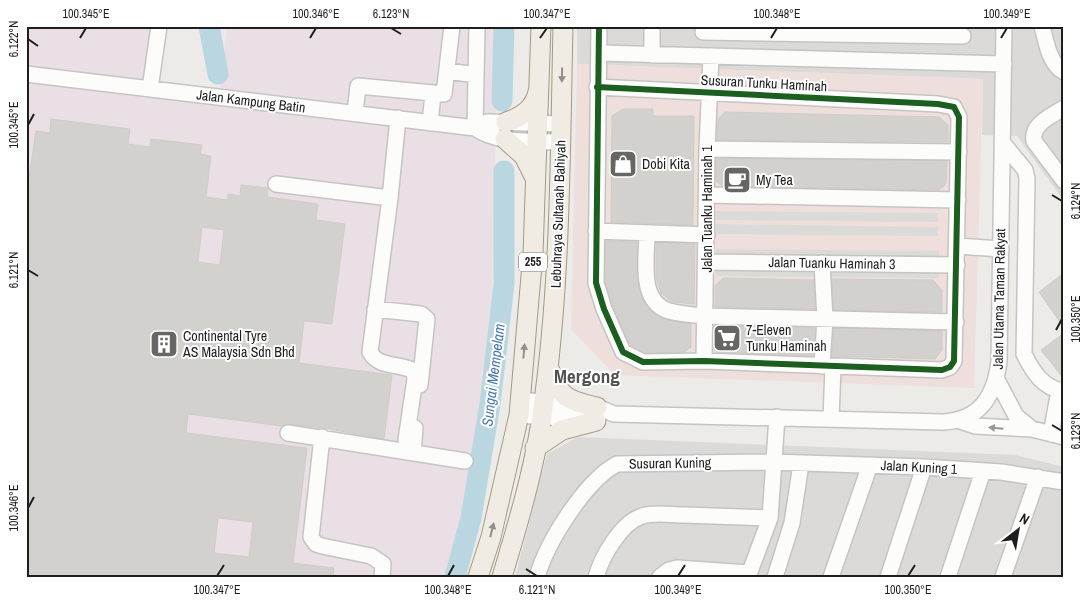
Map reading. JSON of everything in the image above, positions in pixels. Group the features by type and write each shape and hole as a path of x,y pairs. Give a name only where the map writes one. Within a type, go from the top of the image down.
{"main road":[{"name":"Lebuhraya Sultanah Bahiyah","path":"478,577 490,537 519,407 533,253 541,26"},
{"name":"Lebuhraya Sultanah Bahiyah","path":"502,577 535,448 549,368 558,255 563,26"},
{"path":"536,182 524,156 506,131 528,112 535,101 539,88"},
{"path":"549,368 553,381 560,392 571,401 602,414"},
{"path":"535,448 562,430 602,414"}],"street":[{"path":"150,89 158,26"},
{"path":"355,113 358,86 444,94 452,26"},
{"path":"475,128 477,26"},
{"path":"599,26 596,283 599,296 623,352 631,358 642,362 704,361 828,367"},
{"path":"652,26 652,55"},
{"name":"Jalan Utama Taman Rakyat","path":"960,421 980,408 997,380 999,361 1004,26"},
{"path":"1043,27 1049,51 1059,70 1064,72"},
{"path":"703,29 963,31 960,63"},
{"name":"Jalan Tuanku Haminah 1","path":"703,29 709,93 704,361"},
{"path":"599,53 1004,64"},
{"path":"448,71 476,75"},
{"name":"Jalan Kampung Batin","path":"26,74 475,128 487,122 506,131 561,133"},
{"name":"Susuran Tunku Haminah","path":"597,87 938,104 954,107 959,118 954,361 950,367 942,370 828,367"},
{"path":"430,122 433,94"},
{"path":"1064,108 1038,126 1034,130 1033,137 1034,141 1064,180"},
{"path":"398,118 390,198 370,352 373,358 383,364 406,367 414,371 409,446"},
{"path":"519,407 602,414 960,421 975,426 1032,430 1058,436 1061,391 1045,384 1035,375 1024,354 1026,178 1024,170 1002,142"},
{"path":"707,149 958,152"},
{"path":"276,184 390,198"},
{"path":"707,195 958,200"},
{"path":"596,231 707,235"},
{"path":"647,233 647,288 652,297 668,310 705,316 956,322"},
{"path":"957,246 1001,249"},
{"name":"Jalan Tuanku Haminah 3","path":"707,262 956,265"},
{"path":"822,263 832,419"},
{"path":"375,309 421,314 428,319 409,446"},
{"path":"997,380 1016,416 1032,430"},
{"path":"660,577 669,570 677,568 748,575 770,518 777,417"},
{"path":"288,433 409,446 464,461"},
{"path":"322,438 311,537 316,544 322,546 376,557 383,564 382,577"},
{"name":"Jalan Kuning 1","path":"773,462 983,471 1038,476 1064,482"},
{"name":"Susuran Kuning","path":"537,577 545,553 556,532 600,476 617,464 773,462"},
{"path":"775,577 792,523 801,464"},
{"path":"831,577 870,465"},
{"path":"888,577 924,467"},
{"path":"948,577 983,471"},
{"path":"1003,577 1038,476"},
{"path":"596,577 605,556 626,527 642,516 661,514 770,518"}],"shaded area":[{"path":"26,26 153,26 147,80 220,88 227,26 498,26 492,294 474,454 458,537 446,577 26,577"},
{"path":"577,26 1064,26 1064,201 1017,136 982,135 983,79 577,64"},
{"path":"577,64 983,79 974,388 615,375 571,329"},
{"path":"715,211 938,213 938,222 715,220"},
{"path":"715,224 938,227 938,236 715,234"},
{"path":"716,249 939,251 939,261 716,258"},
{"path":"716,267 939,269 939,278 716,276"},
{"path":"578,437 1015,455 1064,467 1064,577 515,577 547,454"}],"building":[{"path":"623,109 653,109 653,116 694,116 693,225 611,222 612,116"},
{"path":"725,112 939,117 948,125 948,142 717,140 718,119"},
{"name":"Continental Tyre AS Malaysia Sdn Bhd","path":"51,119 130,129 128,144 150,147 151,139 202,145 200,154 211,156 206,197 228,200 228,194 240,196 241,185 268,188 267,197 318,204 316,220 345,224 332,324 304,321 299,363 392,375 384,439 324,428 289,424 282,426 188,414 186,433 307,448 293,563 334,568 333,577 26,577 26,198 36,131 50,133","holes":["202,227 224,230 220,265 198,262","218,518 253,522 249,557 214,553"]},
{"path":"716,158 947,161 946,184 939,190 722,186 716,181"},
{"path":"606,241 637,242 637,278 644,302 652,312 665,319 691,324 691,347 684,352 645,353 630,345 605,282"},
{"path":"656,243 695,244 694,304 672,302 661,293 656,277"},
{"path":"1064,273 1064,328 1039,292"},
{"path":"723,278 814,280 815,309 715,307 715,286"},
{"path":"832,279 933,280 942,290 942,312 834,310"},
{"path":"714,326 815,328 813,356 718,352 714,350"},
{"path":"834,328 942,331 942,350 935,359 832,356"},
{"path":"1064,333 1064,379 1041,350"}],"waterway":[{"path":"209,26 218,74"},
{"name":"Sungai Mempelam","path":"502,101 504,26"},
{"name":"Sungai Mempelam","path":"455,577 471,518 490,404 504,284 504,171"}],"cycle path":[{"path":"597,87 938,104 954,107 959,117 954,361 950,367 942,370 704,361 643,362 623,352 604,309 596,283 599,26"}],"place":[{"name":"Dobi Kita","path":"623,164"},
{"name":"My Tea","path":"737,180"},
{"name":"7-Eleven Tunku Haminah","path":"727,338"},
{"name":"Continental Tyre AS Malaysia Sdn Bhd","path":"164,344"}],"district":[{"name":"Mergong","path":"587,376"}]}
